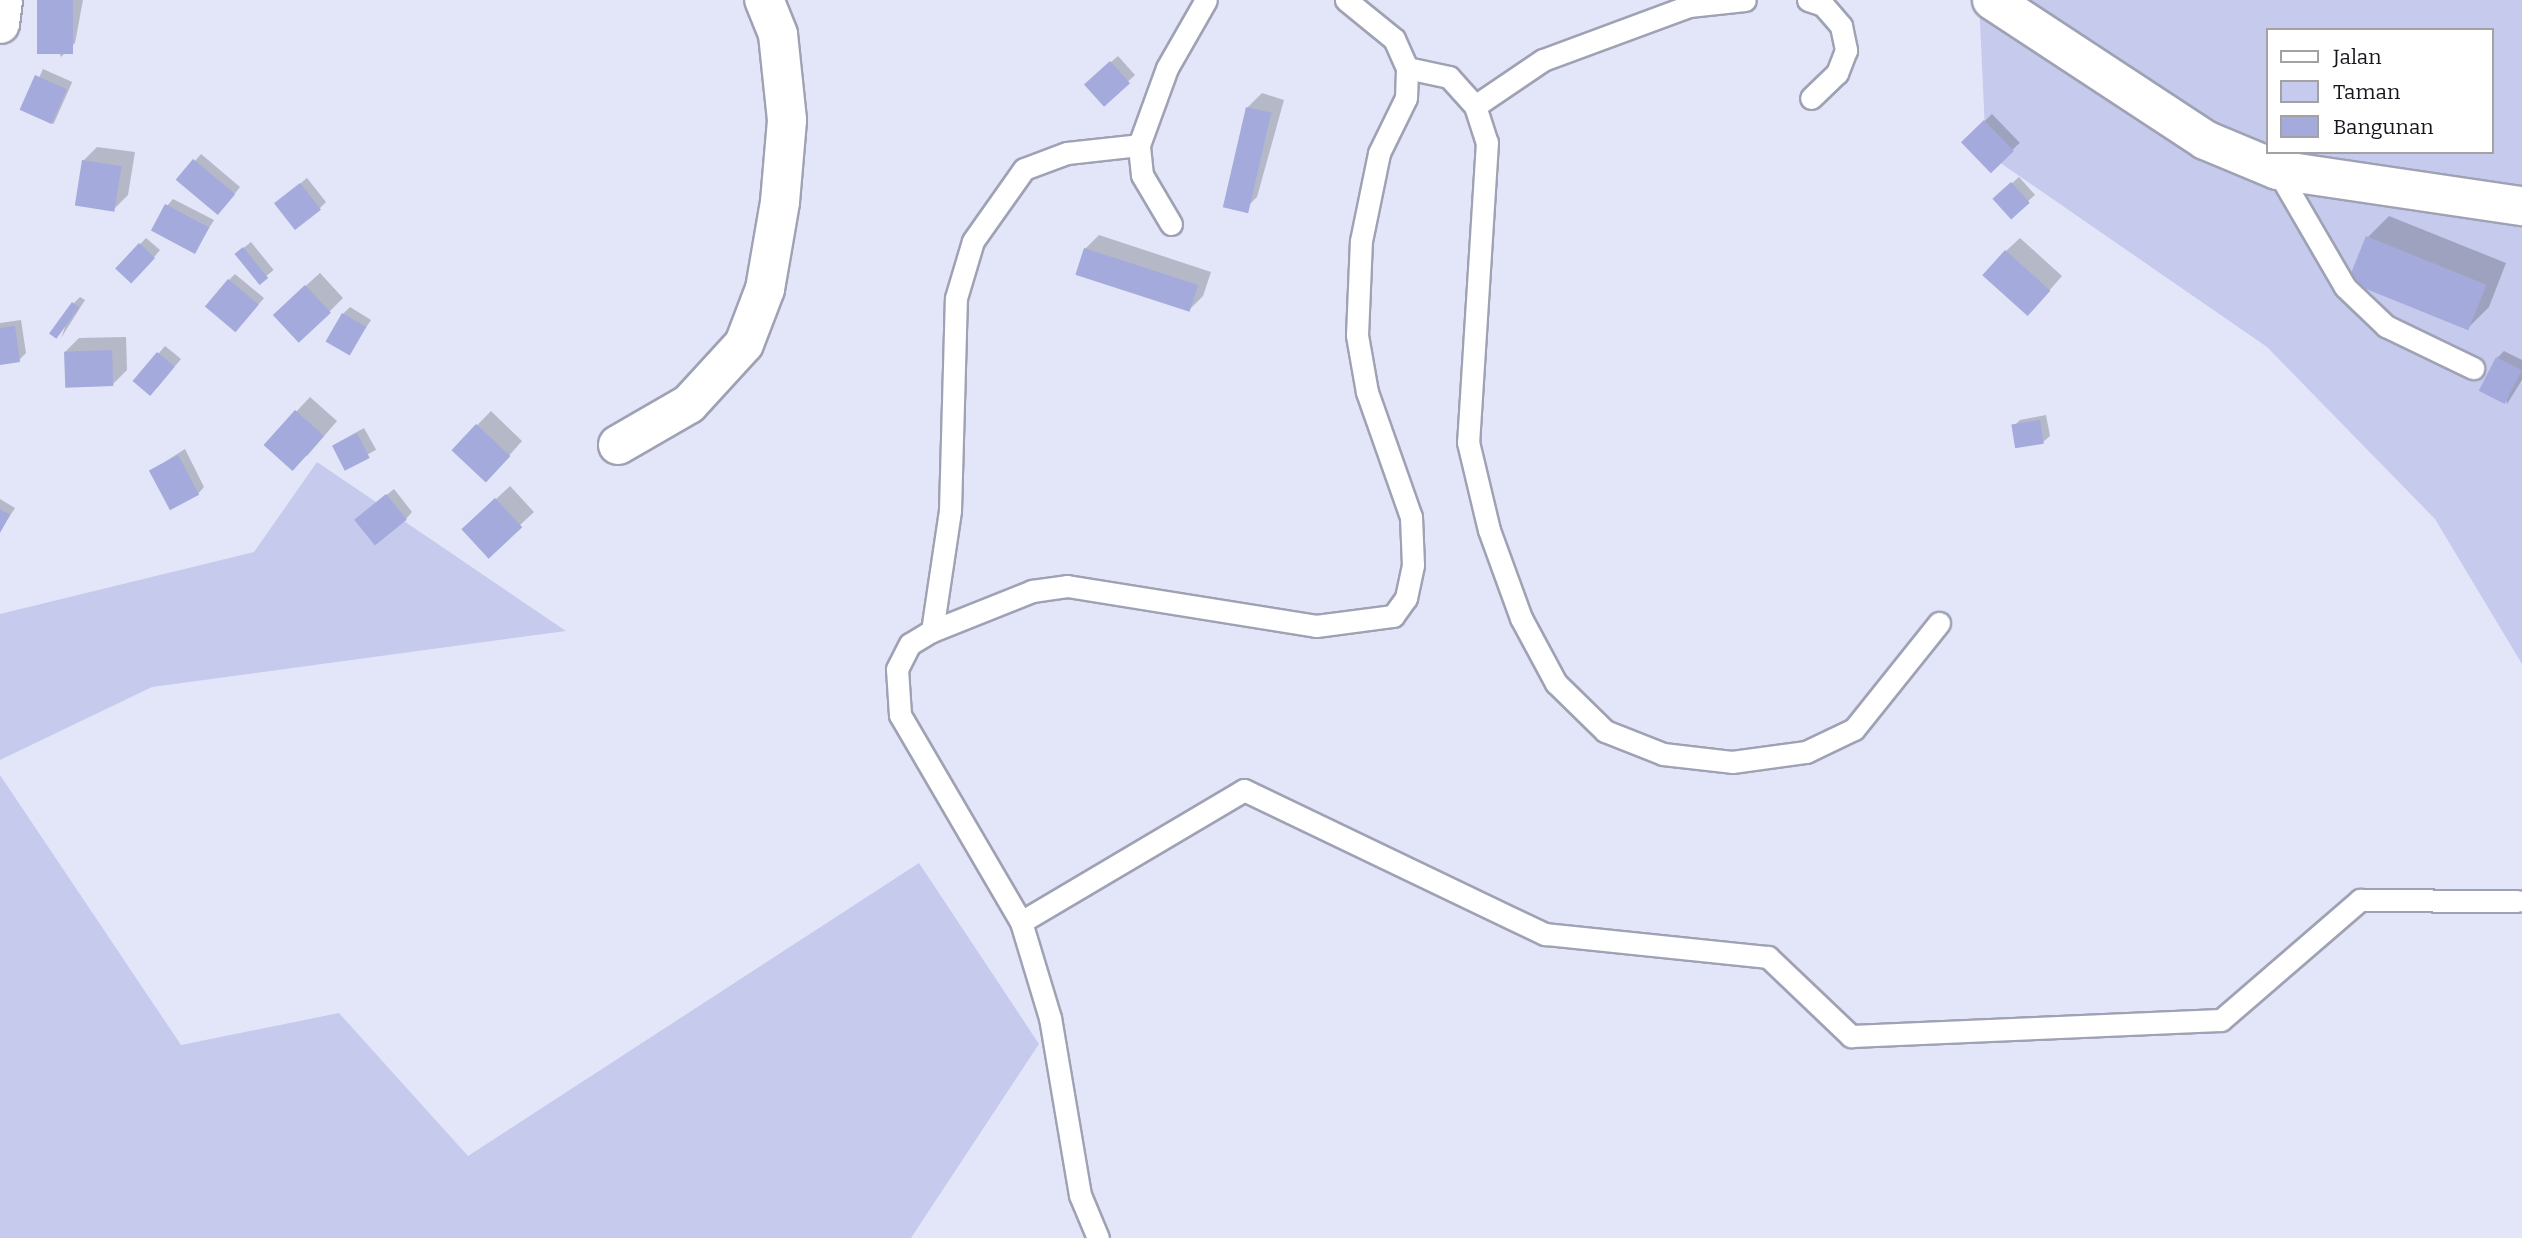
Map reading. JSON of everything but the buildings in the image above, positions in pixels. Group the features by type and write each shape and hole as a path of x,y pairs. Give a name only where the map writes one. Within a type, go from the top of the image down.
{"street":[{"path":"0,24 3,0"},
{"path":"618,445 689,404 744,344 765,289 787,120 778,34 764,0"},
{"path":"1992,0 2205,140 2277,170 2522,206"}],"lane":[{"path":"1171,225 1143,175 1139,145 1167,68 1206,0"},
{"path":"1098,1238 1080,1195 1050,1018 1020,922 900,715 897,669 910,644 932,631 1032,591 1067,586 1316,626 1393,616 1406,598 1413,565 1411,517 1367,392 1357,335 1361,241 1379,153 1406,97 1407,68 1394,39 1346,0"},
{"path":"1475,106 1544,60 1689,6 1745,0"},
{"path":"1808,0 1823,5 1841,26 1846,50 1837,73 1811,98"},
{"path":"1407,68 1448,77 1475,106 1487,142 1468,442 1489,530 1521,618 1556,682 1605,731 1663,754 1732,762 1806,752 1854,729 1939,623"},
{"path":"932,631 950,510 956,298 973,241 1024,169 1067,153 1139,145"},
{"path":"2277,170 2345,287 2386,326 2473,368"},
{"path":"1020,922 1244,790 1545,934 1768,957 1851,1036 2221,1020 2360,900 2517,901"}],"green space":[{"path":"1979,0 2522,0 2522,664 2435,519 2267,347 1986,153"},
{"path":"317,462 566,631 152,687 0,760 0,614 254,552"},
{"path":"0,775 181,1045 339,1013 468,1156 919,863 1039,1044 911,1238 0,1238"}]}
